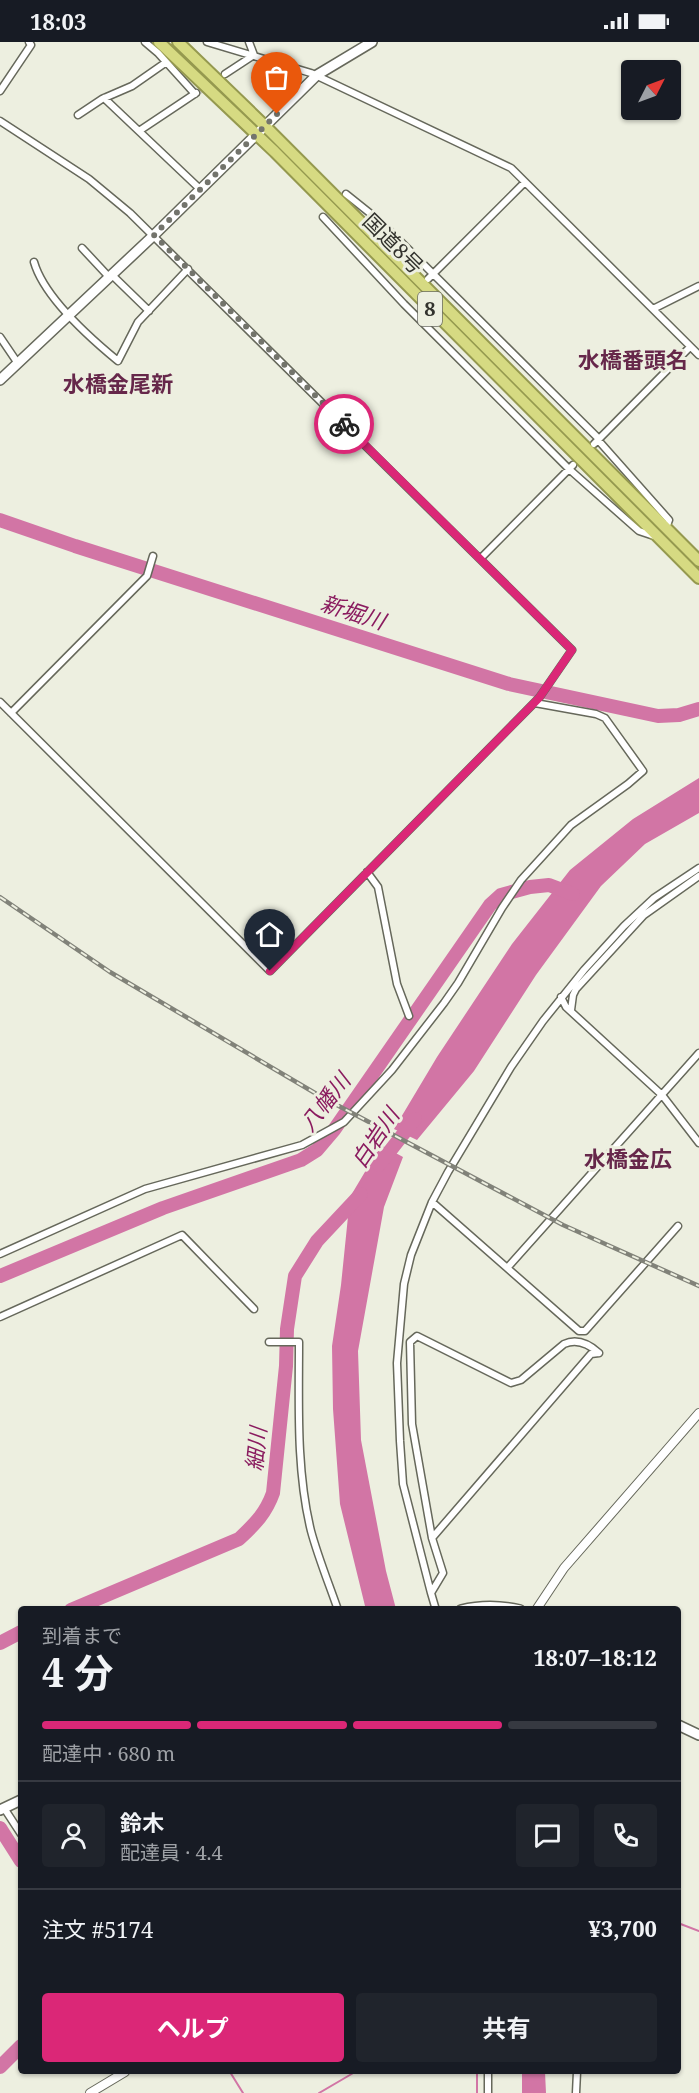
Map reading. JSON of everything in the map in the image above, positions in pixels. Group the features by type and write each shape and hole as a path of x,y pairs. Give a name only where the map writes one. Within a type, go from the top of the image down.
{"highway":[{"name":"国道8号","path":"159,42 699,578"},
{"name":"国道8号","path":"178,42 265,126 699,561"}],"main road":[{"path":"0,380 201,190 317,75 372,42"},
{"path":"478,1606 506,1606"},
{"path":"681,1726 699,1735"},
{"path":"2,1809 18,1801"}],"street":[{"path":"0,91 31,45 29,42"},
{"path":"139,131 196,93 145,42"},
{"path":"207,42 317,75 511,168 699,355"},
{"path":"249,42 254,55"},
{"path":"225,74 254,55"},
{"path":"78,115 104,98 132,86 165,63"},
{"path":"104,98 201,190"},
{"path":"0,121 89,179 154,235 572,650 537,700 270,971 0,702"},
{"path":"431,277 525,182"},
{"path":"346,194 381,222 431,277 597,441 669,520 666,528"},
{"path":"323,217 571,467 639,531 657,537"},
{"path":"82,248 149,311"},
{"path":"34,262 38,275 69,315 87,336 118,361 138,322 188,269"},
{"path":"653,309 699,286"},
{"path":"0,337 17,362"},
{"path":"597,441 690,347"},
{"path":"480,559 571,467"},
{"path":"11,713 147,576 153,556"},
{"path":"0,1254 145,1189 302,1145 344,1122 392,1070 458,983 521,880 571,825 643,771 605,718 537,700"},
{"path":"435,1606 403,1484 397,1363 404,1284 411,1255 432,1202 472,1130 511,1067 561,997 624,926 654,898 699,868"},
{"path":"367,872 378,887 397,984 409,1016"},
{"path":"571,1010 576,989 627,932 652,908 699,876"},
{"path":"561,997 566,1007 662,1095 699,1143"},
{"path":"508,1268 699,1053"},
{"path":"432,1202 579,1331 585,1331 678,1226"},
{"path":"0,1317 182,1235 254,1309"},
{"path":"431,1593 443,1574 432,1538 412,1424 410,1342 417,1336 512,1383 521,1380 564,1344 571,1341 593,1347 599,1353 591,1354 432,1538"},
{"path":"269,1342 299,1342 299,1421 303,1478 311,1530 337,1606"},
{"path":"539,1606 564,1568 699,1413"},
{"path":"2,1809 18,1830"},
{"path":"90,2093 122,2074"},
{"path":"488,2074 488,2093"},
{"path":"576,2093 577,2074"}],"shaded area":[{"path":"699,778 699,813 645,844 601,886 536,975 474,1071 417,1140 394,1129 437,1057 512,944 570,870 633,819"},
{"path":"381,1145 403,1157 384,1207 358,1351 361,1440 386,1571 395,1606 365,1606 340,1504 333,1409 332,1346 350,1197"},
{"path":"522,2074 545,2074 546,2093 522,2093"}],"waterway":[{"name":"新堀川","path":"0,520 509,684 658,716 679,715 699,709"},
{"name":"八幡川","path":"0,1276 163,1208 301,1160 317,1150 334,1130 490,905 501,895 530,887 549,885 573,894"},
{"name":"白岩川","path":"379,1165 415,1119"},
{"name":"細川","path":"80,1606 239,1539 263,1512 273,1493 286,1366 287,1329 295,1276 317,1241 361,1194"},
{"name":"細川","path":"0,1643 18,1634"},
{"name":"細川","path":"0,1828 18,1856"},
{"path":"681,1924 699,1931"},
{"name":"細川","path":"0,2067 18,2049"},
{"path":"231,2074 243,2093"},
{"path":"319,2093 352,2074"},
{"path":"477,2074 477,2093"}],"tunnel":[{"path":"197,93 225,74"}],"railway":[{"path":"0,897 110,972 320,1096 563,1225 699,1286"}],"way so far":[{"path":"277,114 154,235 344,424"}],"district":[{"name":"水橋番頭名","path":"633,360"},
{"name":"水橋金尾新","path":"118,384"},
{"name":"水橋金広","path":"628,1159"}],"route":[{"path":"270,971 539,698 572,650 344,424"}]}
